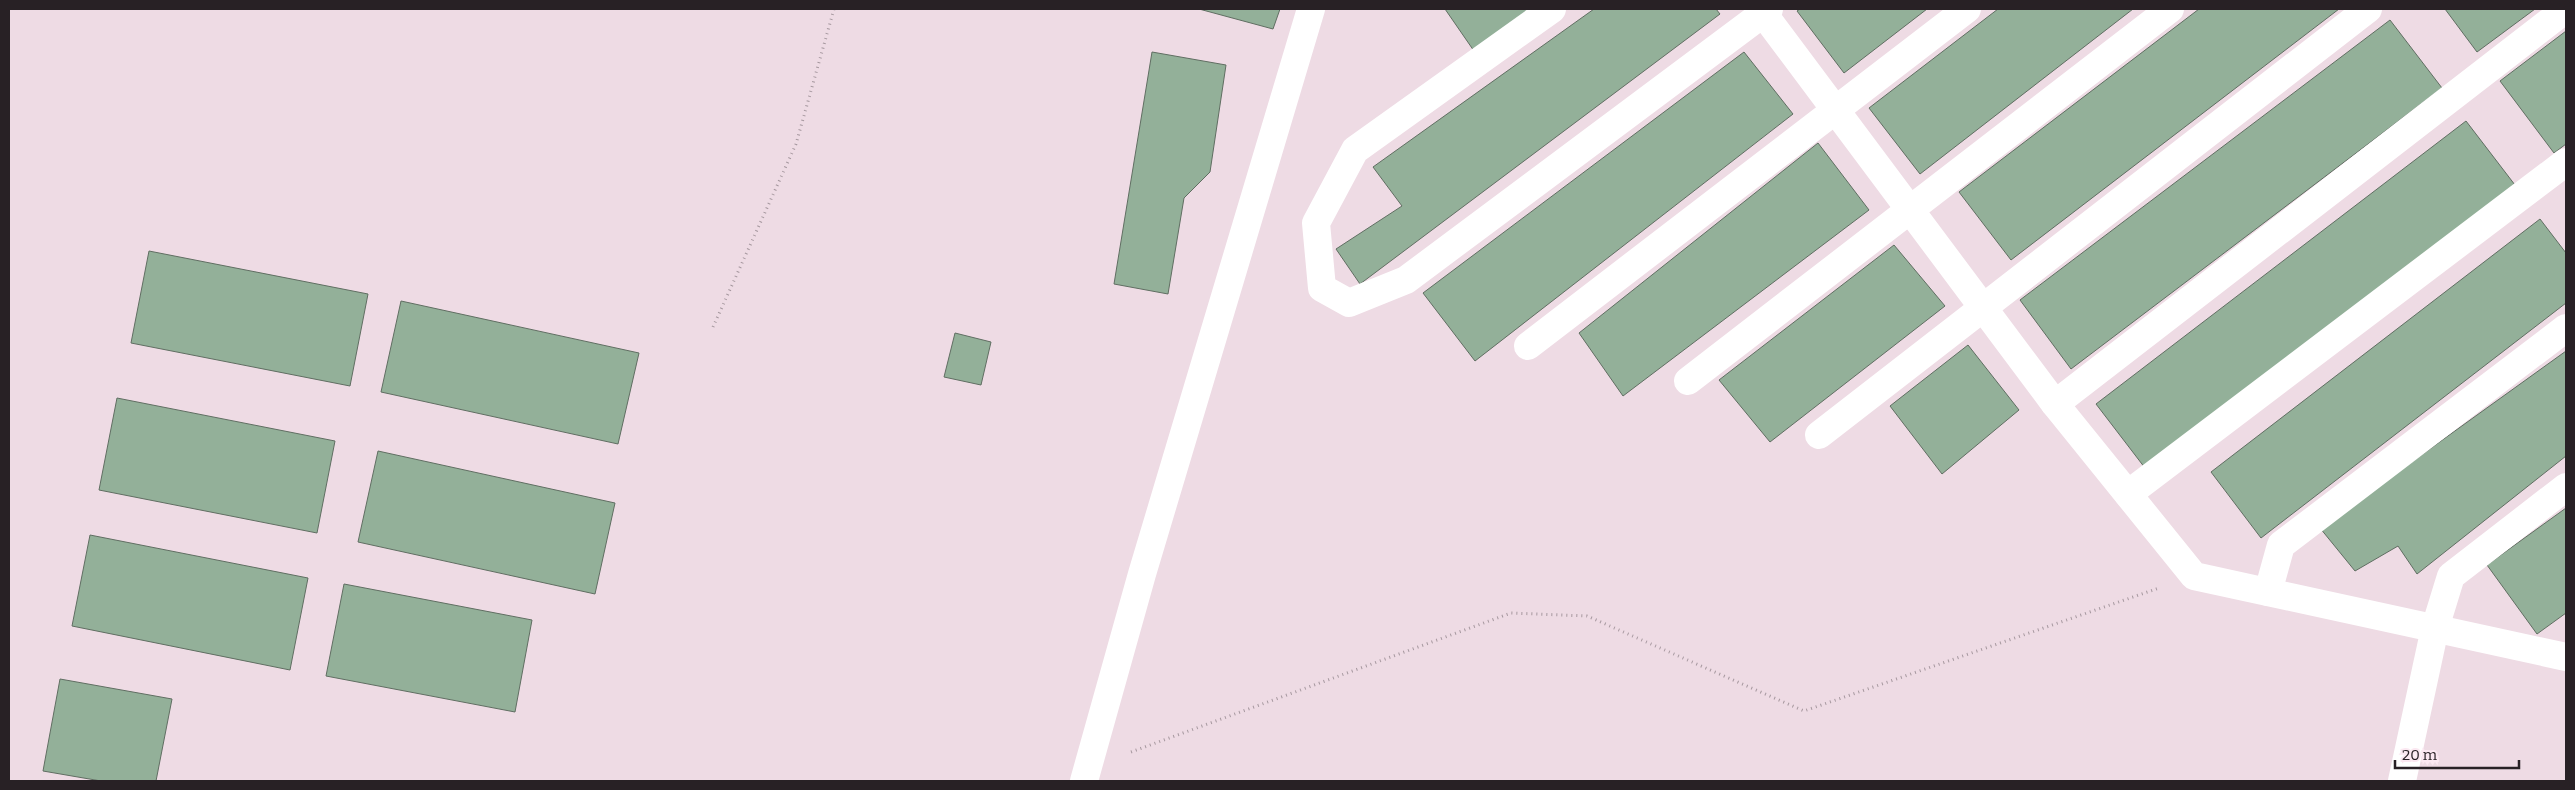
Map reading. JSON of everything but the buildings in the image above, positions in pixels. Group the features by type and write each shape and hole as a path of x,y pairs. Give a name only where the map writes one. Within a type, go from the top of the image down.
{"lane":[{"path":"1086,774 1154,536 1311,9"},
{"path":"1552,9 1355,150 1316,223 1322,288 1349,303 1406,280 1764,10 2055,404 2194,576 2566,657"},
{"path":"1528,346 1967,9"},
{"path":"1688,381 2170,9"},
{"path":"1819,435 2368,9"},
{"path":"2055,404 2566,9"},
{"path":"2128,494 2566,162"},
{"path":"2268,592 2281,545 2566,328"},
{"path":"2402,781 2435,628 2452,576 2566,487"}],"path":[{"path":"713,327 796,144 834,9"},
{"path":"1086,774 1511,613 1587,616 1804,711 2194,576"}]}
